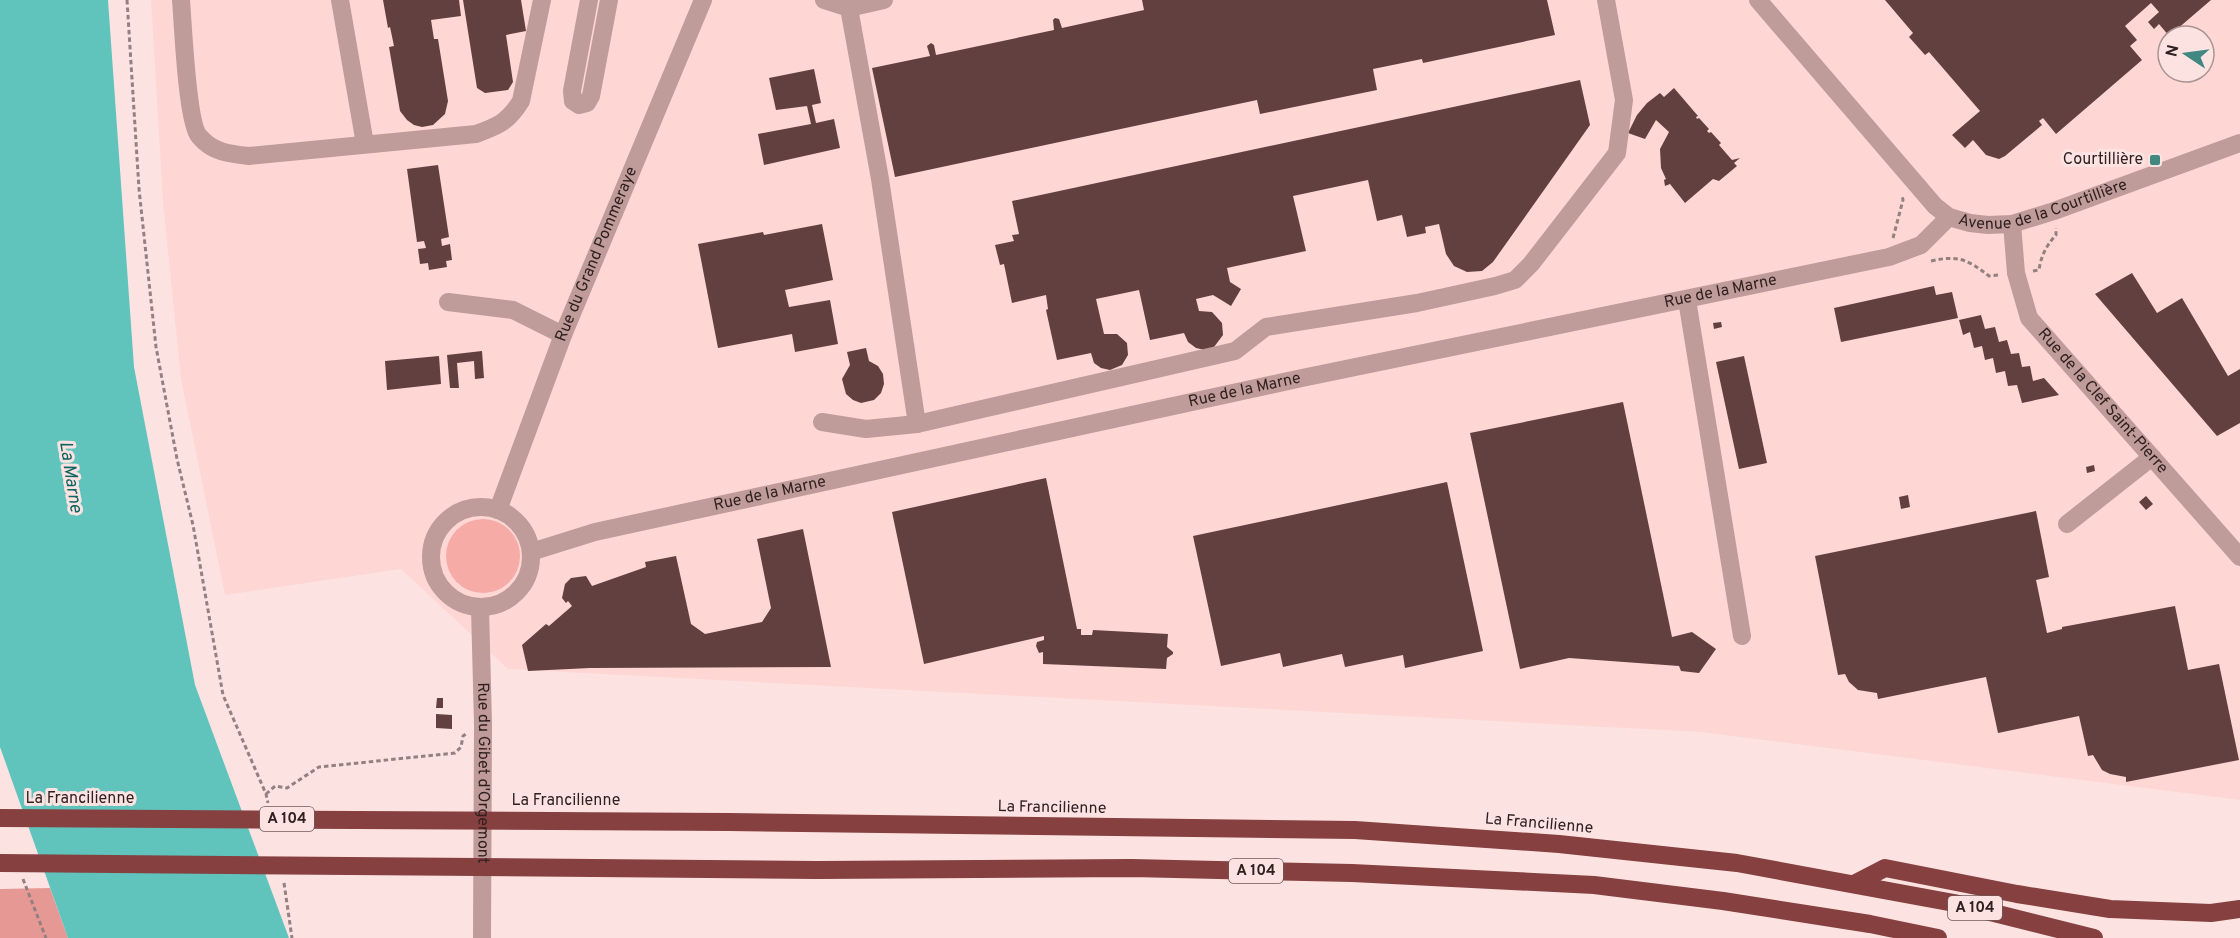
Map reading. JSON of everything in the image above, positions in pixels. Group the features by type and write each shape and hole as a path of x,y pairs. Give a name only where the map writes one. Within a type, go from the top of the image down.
{"highway":[{"name":"La Francilienne","path":"0,818 574,821 1355,830 1559,844 1714,861 1954,903 2094,938"},
{"name":"A 104","path":"0,863 817,870 1132,868 1353,873 1594,885 1723,901 1870,924 1938,938"},
{"path":"1854,884 1885,868 2017,894 2110,909 2211,913 2240,909"}],"street":[{"path":"181,0 191,116 197,135 210,147 226,154 249,156 476,134 498,126 512,116 521,101 542,0"},
{"path":"340,0 365,144"},
{"path":"589,0 572,91 573,101 579,105 586,103 591,96 609,0"},
{"name":"Rue du Grand Pommeraye","path":"498,510 563,334 704,0"},
{"path":"824,0 849,8 884,0"},
{"path":"822,422 866,429 917,424 1235,351 1266,327 1417,303 1515,280 1531,264 1617,153 1624,100 1606,0"},
{"name":"Avenue de la Courtillière","path":"1758,0 1935,206 1949,217 1988,225 2012,224 2054,211 2240,143"},
{"path":"849,8 880,179 917,424"},
{"name":"Rue de la Marne","path":"531,552 595,532 1291,381 1898,255 1921,244 1949,217"},
{"name":"Rue de la Clef Saint-Pierre","path":"2012,224 2016,273 2029,318 2240,557"},
{"path":"1687,300 1742,636"},
{"path":"448,302 513,310 563,334"},
{"path":"2067,524 2152,457"},
{"path":"481,507 498,510 510,516 528,538 531,552 530,569 524,585 512,597 497,605 480,608 463,604 448,595 437,582 432,566 432,548 438,532 449,519 464,510 481,507"},
{"name":"Rue du Gibet d'Orgemont","path":"480,608 483,724 482,938"}],"path":[{"path":"127,0 139,189 159,367 193,525 223,695 266,794 268,805"},
{"path":"266,794 275,786 287,788 319,767 455,753 461,747 463,736 476,733 483,724"},
{"path":"283,882 291,938"}],"shaded area":[{"path":"151,0 2240,0 2240,800 1701,732 508,669 401,569 225,595 181,379 163,202"},
{"path":"476,519 490,519 504,525 514,535 520,549 518,570 504,587 490,593 476,593 462,587 452,577 446,563 446,549 452,535 462,525"},
{"path":"50,888 68,938 0,938 0,889"}],"water":[{"name":"La Marne","path":"0,0 108,0 134,367 195,685 289,938 68,938 0,747"}],"building":[{"path":"383,0 459,0 461,16 431,20 434,39 438,39 448,101 445,114 433,125 422,127 414,125 400,111 389,47 394,46"},
{"path":"463,0 521,0 526,31 506,35 513,82 508,90 485,93 477,88"},
{"path":"1142,0 1547,0 1555,35 1423,63 1422,59 1373,69 1377,90 1260,114 1257,100 895,177 872,68 930,56 927,46 931,43 934,45 936,55 1054,30 1053,20 1055,18 1059,19 1062,28 1144,10"},
{"path":"1885,0 2211,0 2183,24 2156,24 2154,29 2148,22 2159,12 2151,3 2125,26 2137,40 2130,46 2142,60 2056,134 2043,118 2039,121 2042,125 1999,159 1986,155 1973,140 1965,148 1952,135 1980,111 1929,52 1925,55 1909,37 1913,33"},
{"path":"814,69 821,103 812,105 816,123 834,119 840,148 764,165 758,134 811,124 807,106 776,110 769,78"},
{"path":"1580,80 1590,125 1493,262 1482,271 1467,272 1454,266 1446,254 1439,224 1425,227 1426,233 1407,237 1402,215 1377,221 1368,180 1293,196 1306,251 1227,268 1230,282 1241,289 1231,306 1213,295 1196,299 1199,311 1212,312 1222,323 1223,335 1214,347 1205,350 1196,348 1188,342 1184,333 1150,340 1139,290 1096,299 1104,334 1117,334 1127,343 1128,355 1122,365 1110,370 1101,368 1094,363 1091,353 1057,360 1046,310 1048,309 1046,295 1012,303 1004,264 1000,265 995,245 1014,241 1012,235 1019,234 1012,201"},
{"path":"1674,88 1698,116 1697,119 1699,118 1709,129 1707,131 1711,132 1721,143 1719,145 1732,160 1740,158 1734,163 1737,166 1719,181 1713,179 1685,203 1670,184 1665,186 1664,180 1666,179 1661,168 1660,149 1669,132 1656,120 1645,139 1628,133 1637,115 1647,103 1660,93 1664,97"},
{"path":"438,165 449,237 441,239 442,246 450,244 452,260 446,261 447,267 429,270 428,263 420,264 418,249 426,248 424,241 417,242 407,169"},
{"path":"822,224 833,280 785,290 789,307 830,300 838,344 795,352 792,334 718,348 698,244"},
{"path":"2132,273 2157,313 2182,298 2228,376 2240,369 2240,423 2217,436 2095,294"},
{"path":"1934,286 1936,295 1952,292 1958,318 1841,342 1834,308"},
{"path":"1981,315 1985,329 1995,327 1999,342 2007,340 2011,354 2019,353 2022,367 2030,366 2033,381 2044,378 2059,395 2022,403 2017,385 2008,386 2005,371 1996,373 1993,358 1985,360 1982,346 1974,348 1970,332 1963,335 1959,320"},
{"path":"1721,322 1722,327 1714,329 1713,323"},
{"path":"866,348 869,361 878,366 883,374 884,384 881,393 874,400 861,403 846,394 842,379 850,365 847,352"},
{"path":"482,351 484,378 475,379 474,361 457,363 459,388 450,388 447,355"},
{"path":"439,356 441,384 387,390 385,361"},
{"path":"1744,356 1767,463 1739,469 1716,362"},
{"path":"1623,402 1672,637 1692,632 1716,649 1699,673 1681,671 1679,666 1569,658 1520,669 1470,433"},
{"path":"2094,465 2095,471 2087,473 2086,467"},
{"path":"1046,478 1077,629 1081,629 1081,635 1092,635 1093,630 1168,634 1167,647 1173,654 1167,658 1166,669 1043,664 1043,652 1039,653 1036,646 1037,642 1044,640 1044,636 924,664 892,512"},
{"path":"1447,482 1483,651 1405,668 1403,655 1345,667 1342,654 1283,667 1280,653 1221,666 1193,536"},
{"path":"1908,495 1910,507 1901,509 1899,497"},
{"path":"2146,496 2153,504 2146,510 2139,502"},
{"path":"2036,511 2049,577 2036,580 2047,633 2062,629 2062,627 2175,606 2188,670 2219,664 2239,760 2126,782 2126,777 2102,770 2093,755 2088,756 2079,716 1998,733 1986,677 1878,699 1877,693 1858,690 1849,682 1845,674 1838,675 1815,556"},
{"path":"803,529 831,667 590,668 528,671 522,645 572,606 562,598 565,584 571,578 586,576 592,586 646,567 645,562 676,556 691,624 705,634 762,622 771,608 757,539"},
{"path":"437,698 443,698 443,708 436,708"},
{"path":"436,714 452,715 452,729 436,728"}],"place":[{"name":"Courtillière","path":"2155,160"}]}
